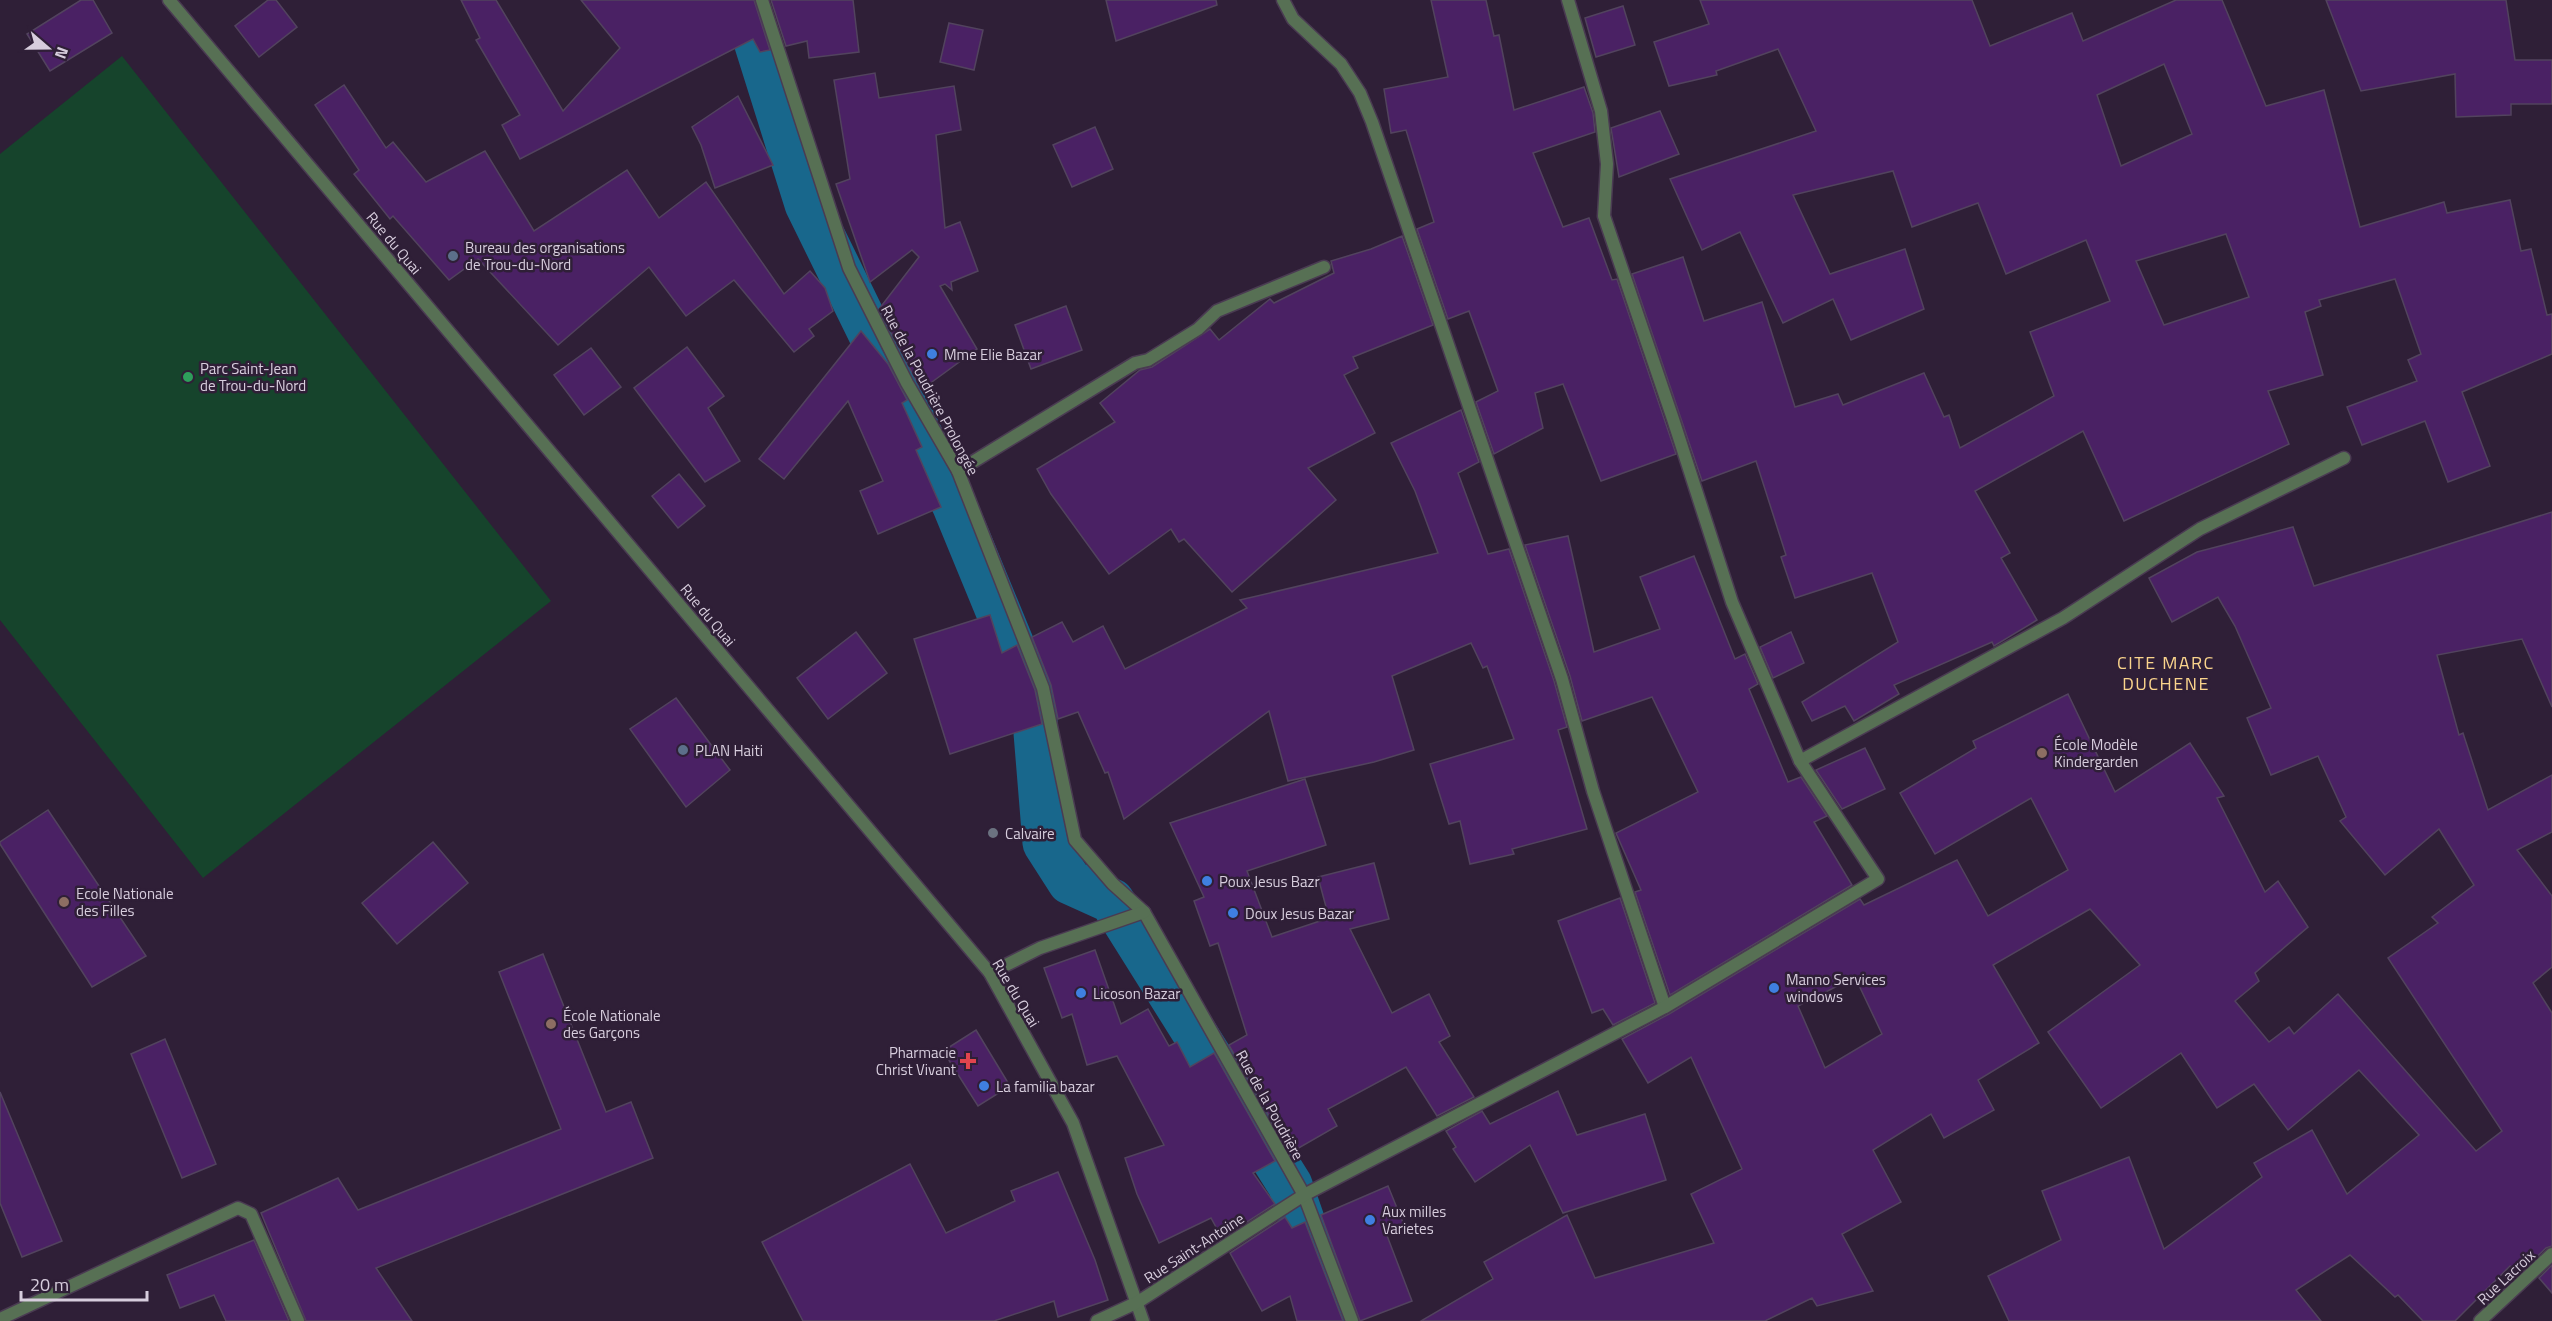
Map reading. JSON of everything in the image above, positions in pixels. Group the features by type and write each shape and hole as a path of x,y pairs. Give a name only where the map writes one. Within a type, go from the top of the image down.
{"street":[{"name":"Rue du Quai","path":"169,0 990,973 1073,1123 1143,1321"},
{"name":"Rue de la Poudrière Prolongée","path":"762,0 849,268 907,383 958,471 1043,688 1076,840 1113,884 1144,912"},
{"path":"1283,0 1293,19 1341,64 1360,93 1372,122 1562,679 1593,790 1665,1007"},
{"path":"1568,0 1601,111 1607,164 1604,216 1732,602 1800,762 2063,618 2200,528 2344,458"},
{"path":"958,471 1136,363 1148,360 1188,335 1217,311 1324,267"},
{"name":"Rue Saint-Antoine","path":"1097,1321 1138,1302 1304,1195 1665,1007 1878,879 1800,762"},
{"path":"990,973 1040,948 1144,912"},
{"name":"Rue de la Poudrière","path":"1144,912 1304,1195 1352,1321"},
{"path":"0,1319 238,1208 251,1214 298,1321"},
{"name":"Rue Lacroix","path":"2480,1321 2552,1254"}],"green space":[{"name":"Parc Saint-Jean de Trou-du-Nord","path":"122,56 551,601 203,878 0,620 0,154"}],"building":[{"path":"81,0 93,0 112,33 50,71 27,34"},
{"path":"268,0 276,0 297,27 259,57 235,26"},
{"path":"461,0 496,0 563,111 620,48 581,0 754,0 770,50 760,52 753,39 520,159 502,125 520,115 476,40 480,38"},
{"path":"771,0 853,0 859,52 809,58 807,41 786,46"},
{"path":"1106,0 1216,0 1217,5 1116,41"},
{"path":"1431,0 1486,0 1494,36 1499,35 1514,110 1584,87 1593,113 1595,132 1533,153 1563,227 1589,218 1612,280 1617,279 1676,454 1601,481 1563,384 1535,393 1543,428 1494,454 1476,402 1498,391 1469,311 1448,319 1417,229 1434,222 1406,130 1391,133 1384,89 1448,77"},
{"path":"1700,0 1972,0 1990,46 2072,13 2083,41 2176,0 2222,0 2266,106 2324,90 2360,227 2444,202 2447,213 2510,200 2521,251 2531,249 2547,315 2552,314 2552,354 2462,392 2490,466 2448,482 2425,421 2362,445 2347,407 2417,381 2408,360 2421,354 2395,279 2319,300 2321,306 2305,312 2323,375 2268,391 2289,444 2124,521 2083,431 1975,491 2010,553 2001,558 2037,620 1994,646 1992,642 1894,685 1899,694 1854,721 1845,706 1812,721 1802,702 1898,642 1872,573 1795,598 1781,557 1786,555 1756,461 1702,481 1632,274 1683,257 1704,321 1762,302 1795,407 1838,394 1843,405 1924,373 1944,417 1949,415 1960,448 2054,396 2030,332 2110,301 2086,240 2006,274 1978,203 1912,227 1893,171 1793,195 1830,274 1905,249 1924,309 1851,340 1833,299 1783,323 1740,232 1702,250 1670,179 1816,131 1778,49 1716,71 1717,75 1669,86 1654,42 1709,24","holes":["2164,64 2192,134 2121,166 2097,95","2226,234 2249,297 2164,325 2136,261"]},
{"path":"2326,0 2506,0 2515,60 2552,60 2552,104 2511,104 2511,115 2456,117 2455,74 2361,91"},
{"path":"1623,6 1635,45 1596,57 1585,18"},
{"path":"949,23 983,30 974,70 940,62"},
{"path":"875,73 879,98 954,86 961,130 936,135 945,228 960,222 978,271 951,282 952,290 945,284 940,286 977,349 921,390 879,309 919,257 912,250 870,282 836,184 850,179 834,80"},
{"path":"344,85 386,148 393,142 426,182 485,151 534,231 627,170 659,218 706,182 784,294 810,271 825,288 833,311 809,329 814,336 794,352 734,280 686,316 649,267 558,345 478,259 449,280 393,216 390,219 354,174 359,170 315,105"},
{"path":"738,96 773,165 715,188 701,145 692,127"},
{"path":"1660,111 1679,154 1619,177 1611,128"},
{"path":"1095,127 1113,169 1072,187 1053,145"},
{"path":"1402,236 1433,325 1353,357 1358,368 1344,375 1375,433 1308,468 1336,500 1232,592 1184,539 1179,542 1171,529 1109,574 1051,494 1037,469 1115,422 1100,403 1140,370 1152,367 1210,329 1219,340 1270,299 1274,303 1334,273 1331,261 1371,249"},
{"path":"1066,306 1082,350 1031,369 1015,325"},
{"path":"861,331 888,364 907,400 902,403 922,447 916,450 941,507 878,534 860,491 883,481 848,401 784,479 759,459"},
{"path":"687,347 724,396 708,408 740,461 705,482 634,388"},
{"path":"591,348 621,387 584,415 554,375"},
{"path":"1461,410 1479,462 1458,473 1488,554 1509,549 1554,681 1567,727 1558,730 1587,829 1512,849 1514,854 1470,864 1460,821 1449,824 1430,764 1514,739 1487,666 1483,668 1471,643 1392,676 1414,750 1374,762 1288,781 1269,711 1124,819 1108,772 1105,773 1078,712 1058,719 1051,685 1032,637 1062,622 1073,642 1103,626 1125,669 1247,608 1240,600 1438,553 1415,491 1391,443"},
{"path":"679,474 705,506 678,528 652,496"},
{"path":"2552,512 2552,707 2522,639 2437,655 2459,735 2463,733 2488,810 2552,775 2552,832 2517,850 2552,896 2552,967 2533,983 2552,1013 2552,1246 2546,1248 2528,1265 2523,1260 2513,1269 2510,1266 2455,1321 2423,1321 2398,1295 2395,1297 2350,1255 2296,1290 2321,1321 2009,1321 1988,1276 2061,1240 2042,1191 2129,1157 2164,1249 2262,1177 2254,1163 2312,1130 2347,1194 2419,1135 2359,1070 2288,1130 2254,1084 2217,1108 2181,1053 2101,1108 2048,1032 2140,965 2090,909 1993,965 2039,1043 1978,1080 1994,1110 1944,1138 1931,1114 1873,1150 1901,1202 1842,1234 1873,1291 1817,1306 1812,1298 1765,1321 1421,1321 1493,1279 1484,1262 1567,1215 1595,1278 1714,1243 1691,1194 1742,1169 1691,1057 1648,1083 1622,1039 1669,1014 1860,899 1864,905 1957,860 1988,916 2068,870 2031,798 1935,854 1900,793 1976,748 1973,741 2068,694 2115,792 2190,743 2224,796 2217,798 2265,892 2278,881 2308,927 2255,973 2259,981 2235,1001 2269,1042 2289,1027 2294,1034 2338,994 2476,1151 2502,1131 2388,958 2438,923 2432,917 2474,885 2439,829 2385,875 2340,821 2346,817 2318,756 2271,775 2247,718 2271,708 2235,626 2218,597 2172,622 2149,578 2197,552 2293,527 2314,586","holes":["1855,977 1882,1034 1825,1068 1798,1006"]},
{"path":"1568,536 1594,652 1660,629 1640,577 1694,556 1735,659 1745,654 1758,684 1749,689 1788,782 1801,777 1827,816 1814,822 1852,885 1670,995 1635,892 1641,890 1616,833 1698,792 1652,697 1582,721 1570,676 1525,545"},
{"path":"990,615 1002,653 1017,645 1035,690 1042,724 950,754 914,639"},
{"path":"856,632 887,673 828,719 797,678"},
{"path":"1791,632 1804,663 1773,678 1760,647"},
{"path":"676,698 730,770 686,807 630,729"},
{"path":"1865,748 1885,789 1842,809 1816,770"},
{"path":"1305,779 1326,845 1247,871 1272,937 1329,918 1318,877 1374,863 1389,919 1350,929 1392,1013 1429,994 1450,1036 1439,1042 1474,1097 1437,1116 1406,1067 1328,1109 1337,1126 1290,1153 1229,1045 1247,1035 1218,943 1210,946 1194,901 1204,897 1170,823"},
{"path":"48,810 146,956 92,987 0,844"},
{"path":"433,842 468,883 397,944 362,903"},
{"path":"1620,898 1655,1003 1613,1025 1603,1009 1592,1013 1558,921"},
{"path":"1095,950 1121,1024 1148,1009 1169,1046 1177,1042 1190,1067 1214,1053 1275,1161 1253,1173 1275,1204 1222,1238 1211,1218 1159,1243 1137,1194 1125,1158 1164,1145 1117,1056 1087,1065 1072,1014 1062,1018 1044,968"},
{"path":"543,954 606,1112 631,1102 653,1158 376,1268 412,1321 306,1321 261,1213 338,1178 358,1210 561,1129 499,972"},
{"path":"976,1030 1010,1086 978,1106 943,1051"},
{"path":"165,1039 216,1164 182,1178 131,1054"},
{"path":"1558,1091 1577,1135 1645,1114 1666,1180 1563,1213 1530,1145 1475,1182 1453,1149 1456,1147 1446,1131 1482,1111 1490,1124"},
{"path":"0,1092 62,1241 22,1257 0,1203"},
{"path":"910,1164 946,1233 1015,1201 1011,1191 1058,1172 1095,1260 1108,1300 1058,1317 1054,1301 994,1321 803,1321 762,1242"},
{"path":"1388,1186 1404,1225 1386,1233 1412,1301 1360,1321 1321,1215"},
{"path":"1285,1217 1292,1228 1305,1222 1343,1321 1297,1321 1290,1296 1262,1311 1230,1253"},
{"path":"254,1240 289,1321 226,1321 214,1295 180,1308 167,1275"},
{"path":"2552,1265 2552,1293 2539,1278"}],"waterway":[{"path":"743,0 807,204 954,504 1033,696 1045,843 1070,882 1112,901 1290,1185 1337,1321"}],"place":[{"name":"Bureau des organisations de Trou-du-Nord","path":"453,256"},
{"name":"Mme Elie Bazar","path":"932,354"},
{"name":"Parc Saint-Jean de Trou-du-Nord","path":"188,377"},
{"name":"PLAN Haiti","path":"683,750"},
{"name":"École Modèle Kindergarden","path":"2042,753"},
{"name":"Calvaire","path":"993,833"},
{"name":"Poux Jesus Bazr","path":"1207,881"},
{"name":"Ecole Nationale des Filles","path":"64,902"},
{"name":"Doux Jesus Bazar","path":"1233,913"},
{"name":"Manno Services windows","path":"1774,988"},
{"name":"Licoson Bazar","path":"1081,993"},
{"name":"École Nationale des Garçons","path":"551,1024"},
{"name":"Pharmacie Christ Vivant","path":"968,1061"},
{"name":"La familia bazar","path":"984,1086"},
{"name":"Aux milles Varietes","path":"1370,1220"}],"district":[{"name":"CITE MARC DUCHENE","path":"2166,672"}]}
